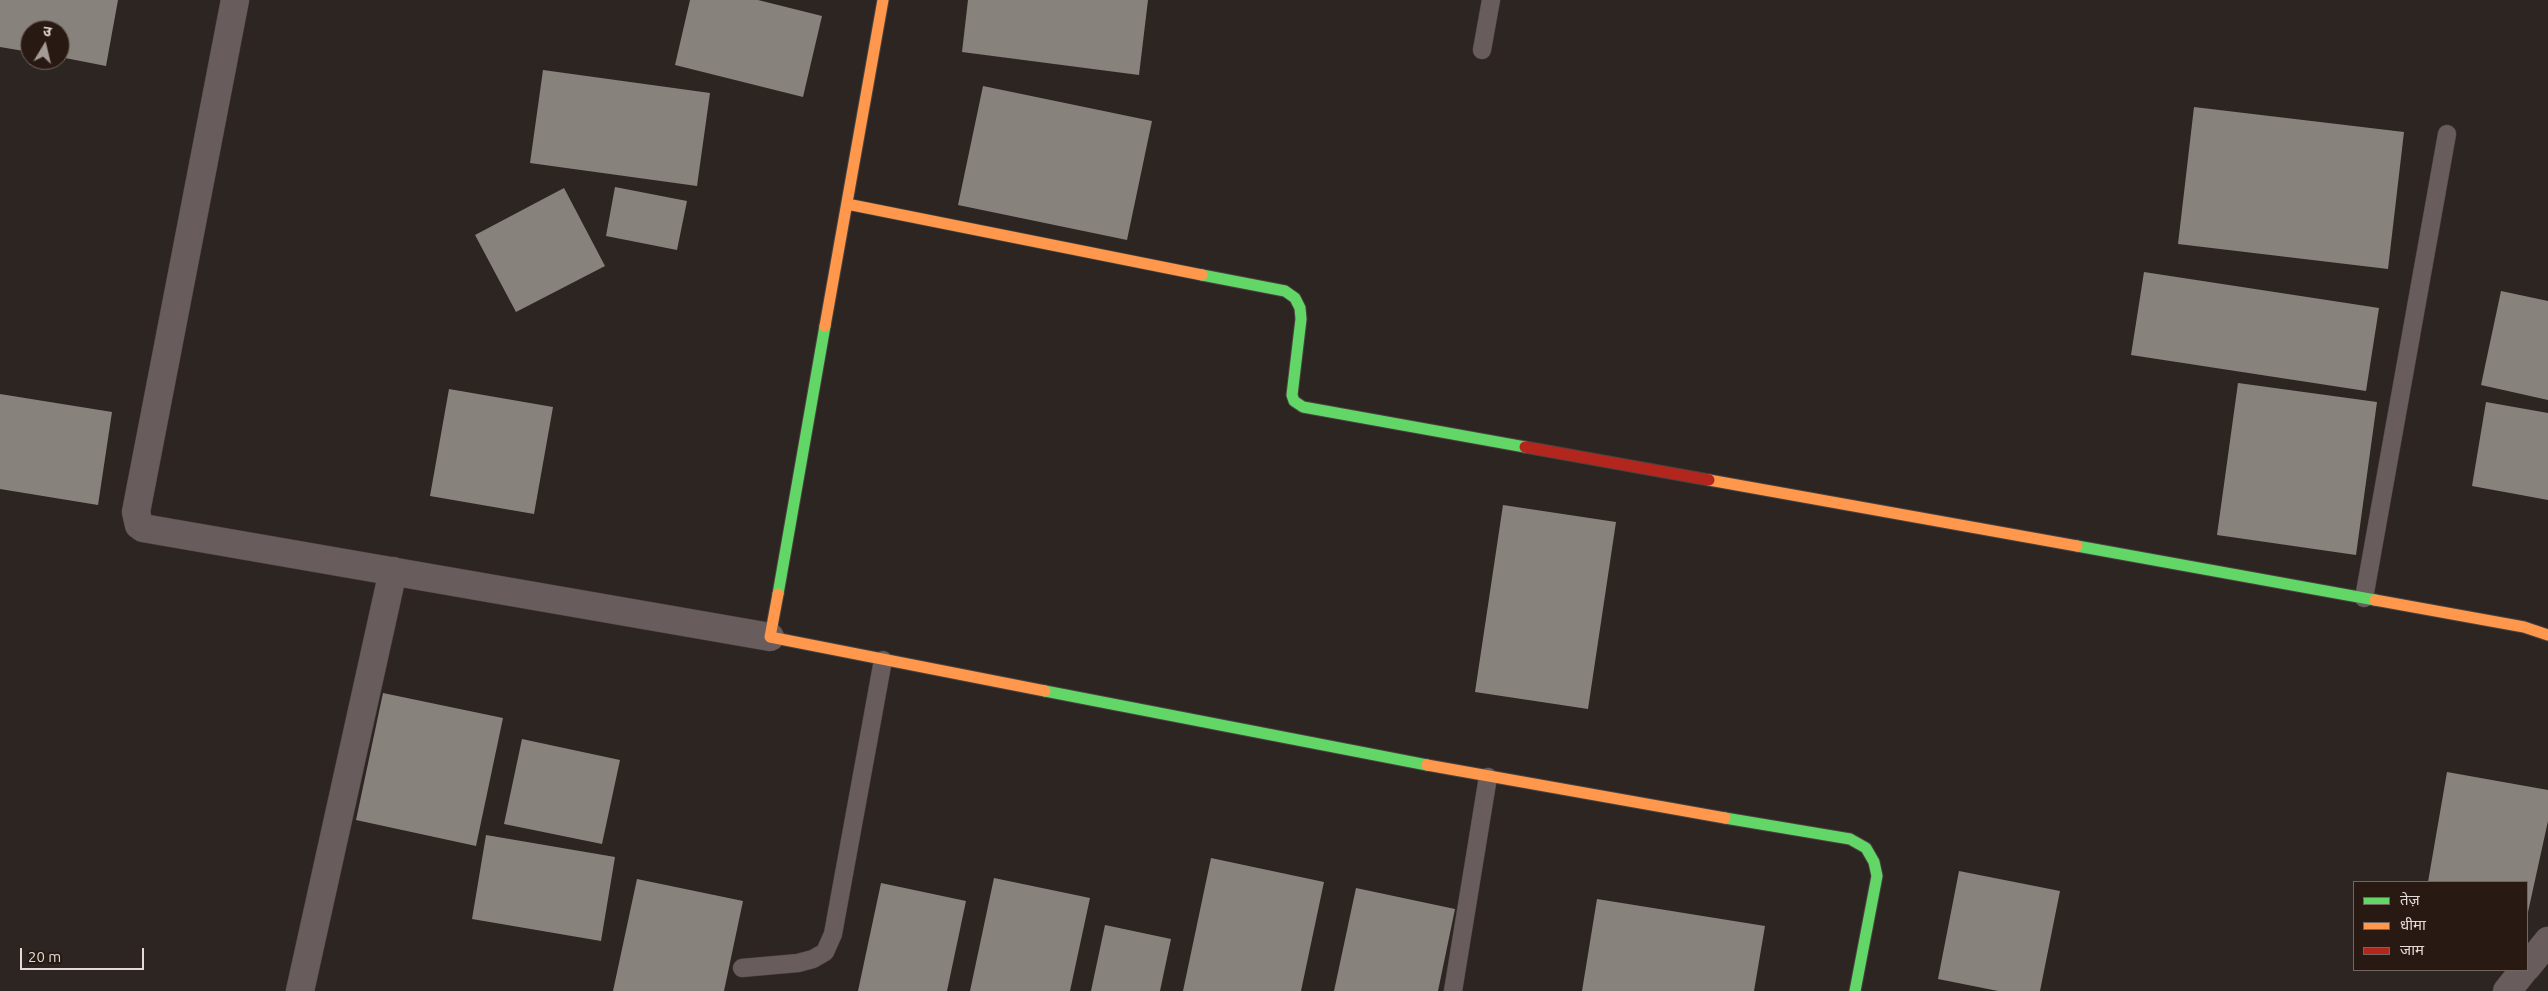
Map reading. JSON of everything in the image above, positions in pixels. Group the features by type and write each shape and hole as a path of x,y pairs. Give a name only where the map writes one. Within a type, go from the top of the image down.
{"street":[{"path":"235,0 136,512 136,520 143,528 770,637 1488,777 1850,839 1866,848 1874,862 1877,876 1856,991"},
{"path":"770,637 883,0"},
{"path":"847,204 1285,291 1295,298 1300,308 1301,320 1292,395 1294,401 1303,407 2524,627 2548,635"},
{"path":"300,991 393,571"},
{"path":"2528,966 2548,941"},
{"path":"2507,991 2523,971"}],"lane":[{"path":"1482,50 1491,0"},
{"path":"2364,598 2447,134"},
{"path":"742,968 813,960 825,952 828,946 833,934 883,660"},
{"path":"1452,991 1488,777"}],"building":[{"path":"0,0 118,0 106,66 70,59 70,20 20,20 20,50 0,47"},
{"path":"690,0 758,0 822,16 803,97 675,65"},
{"path":"968,0 1148,0 1139,75 962,52"},
{"path":"543,70 710,93 697,186 530,163"},
{"path":"983,86 1152,121 1127,240 958,205"},
{"path":"2194,107 2404,132 2388,269 2178,244"},
{"path":"615,187 687,201 677,250 606,236"},
{"path":"564,188 605,266 516,312 475,235"},
{"path":"2144,272 2379,308 2366,391 2131,355"},
{"path":"2501,291 2548,301 2548,400 2481,385"},
{"path":"2238,383 2377,402 2356,555 2217,535"},
{"path":"449,389 553,407 534,514 430,496"},
{"path":"0,394 112,412 98,505 0,489"},
{"path":"2486,402 2548,413 2548,500 2472,486"},
{"path":"1503,505 1616,522 1588,709 1475,692"},
{"path":"383,693 503,718 476,846 356,820"},
{"path":"522,739 620,760 602,844 504,824"},
{"path":"2447,772 2548,790 2548,821 2528,912 2528,881 2428,881"},
{"path":"486,835 615,857 601,941 472,919"},
{"path":"1211,858 1324,882 1301,991 1183,991"},
{"path":"1959,871 2060,891 2040,991 1998,991 1938,979"},
{"path":"994,878 1090,898 1070,991 970,991"},
{"path":"637,879 743,901 724,991 613,991"},
{"path":"881,883 966,901 947,991 858,991"},
{"path":"1356,888 1455,909 1438,991 1334,991"},
{"path":"1597,899 1765,926 1754,991 1582,991"},
{"path":"1105,925 1171,939 1160,991 1091,991"}],"traffic: fast":[{"path":"1202,275 1285,291 1295,298 1300,308 1301,319 1292,395 1294,401 1303,407 1525,447"},
{"path":"778,594 825,326"},
{"path":"2077,546 2375,600"},
{"path":"1045,691 1427,765"},
{"path":"1725,818 1850,839 1866,848 1874,862 1877,876 1855,991"}],"traffic: slow":[{"path":"825,326 883,0"},
{"path":"847,204 1202,275"},
{"path":"1709,480 2077,546"},
{"path":"778,594 770,637 1045,691"},
{"path":"2375,600 2524,627 2548,635"},
{"path":"1427,765 1725,818"}],"traffic: jam":[{"path":"1525,447 1709,480"}]}
